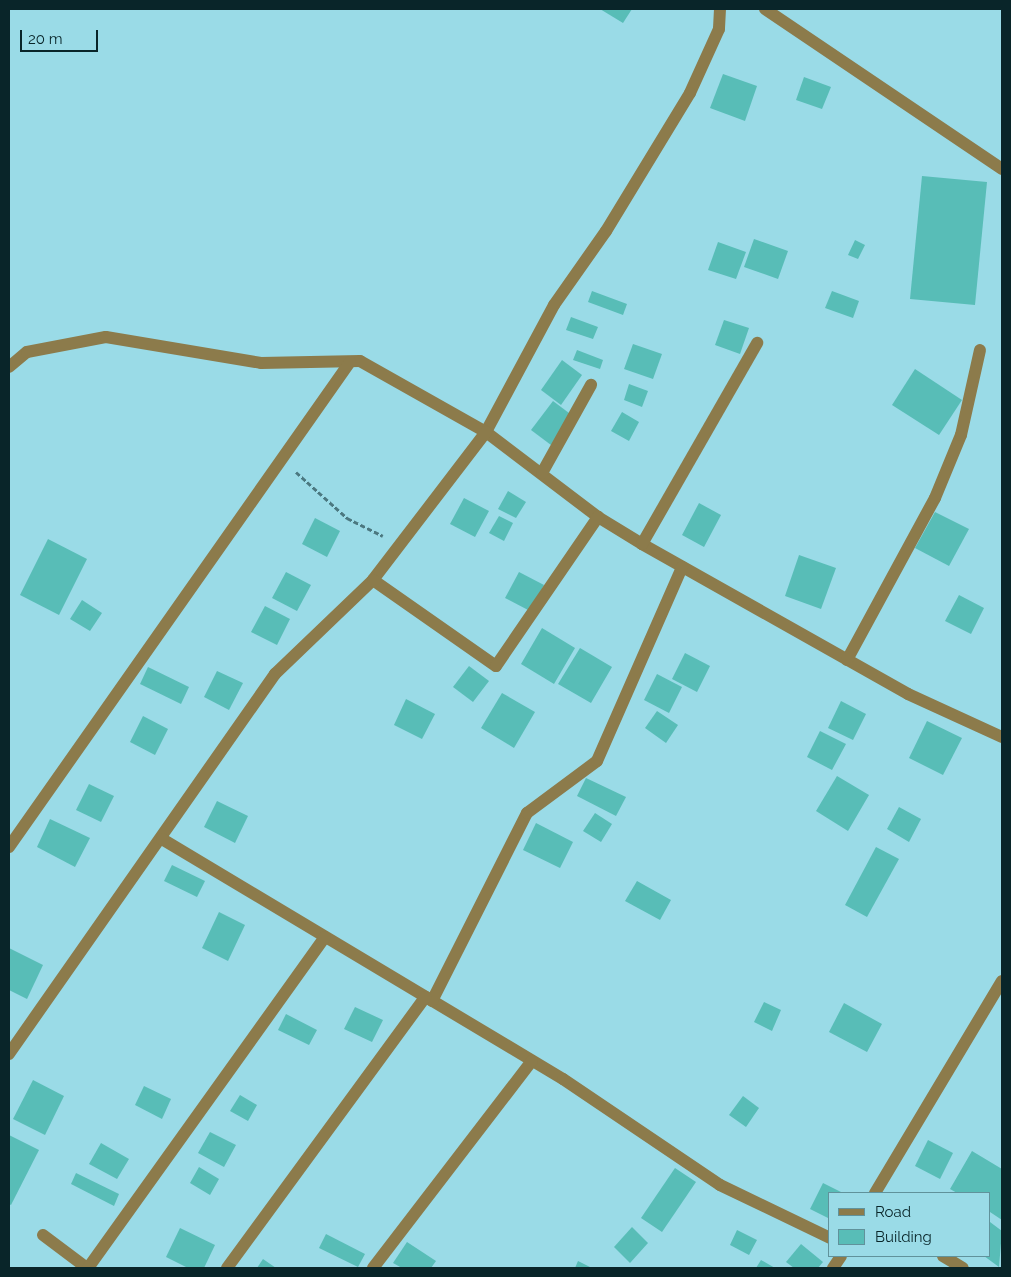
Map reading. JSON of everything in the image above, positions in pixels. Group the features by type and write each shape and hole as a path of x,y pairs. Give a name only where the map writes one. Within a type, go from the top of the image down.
{"street":[{"path":"9,1054 162,839 275,674 373,580 486,432 554,305 606,231 690,93 719,29 720,9"},
{"path":"765,9 1002,169"},
{"path":"9,367 28,352 106,337 252,362 360,361 486,432 598,517 642,544 908,694 1002,737"},
{"path":"642,544 757,343"},
{"path":"847,660 935,498 961,435 980,350"},
{"path":"9,847 350,362"},
{"path":"542,474 591,385"},
{"path":"373,580 496,666 598,517"},
{"path":"227,1268 429,999 527,813 597,761 682,567"},
{"path":"162,839 532,1061 720,1185 828,1237"},
{"path":"43,1235 88,1268 325,937"},
{"path":"876,1192 1002,981"},
{"path":"373,1268 532,1061"},
{"path":"833,1268 840,1257"},
{"path":"945,1257 963,1268"}],"path":[{"path":"281,459 347,518 400,545"}],"building":[{"path":"600,9 632,9 623,23"},
{"path":"723,74 757,86 745,121 710,108"},
{"path":"804,77 831,87 822,109 796,100"},
{"path":"922,176 987,182 975,305 910,299"},
{"path":"754,239 788,251 778,279 744,267"},
{"path":"855,240 865,245 858,259 848,255"},
{"path":"718,242 746,252 736,279 708,270"},
{"path":"592,291 627,304 623,315 588,302"},
{"path":"832,291 859,301 853,318 825,308"},
{"path":"571,317 598,327 593,339 566,330"},
{"path":"724,320 749,328 740,354 715,345"},
{"path":"633,344 662,354 653,379 624,369"},
{"path":"577,350 603,360 600,369 573,360"},
{"path":"562,360 582,375 561,405 541,390"},
{"path":"915,369 962,400 939,435 892,405"},
{"path":"629,384 648,391 642,407 624,400"},
{"path":"553,401 573,416 551,445 531,430"},
{"path":"622,412 639,422 629,441 611,431"},
{"path":"508,491 526,502 516,518 498,509"},
{"path":"464,498 489,511 475,537 450,524"},
{"path":"699,503 721,515 704,547 682,535"},
{"path":"935,512 969,529 949,566 915,548"},
{"path":"499,516 513,523 504,541 489,533"},
{"path":"315,518 340,531 327,557 302,544"},
{"path":"48,539 87,559 59,615 20,595"},
{"path":"799,555 836,568 821,609 785,596"},
{"path":"286,572 311,585 297,611 272,598"},
{"path":"519,572 544,585 530,611 505,598"},
{"path":"959,595 984,608 971,634 945,621"},
{"path":"82,600 102,613 90,631 70,619"},
{"path":"265,606 290,619 277,645 251,632"},
{"path":"542,628 575,648 554,684 521,664"},
{"path":"580,648 612,667 591,703 558,684"},
{"path":"685,653 710,666 697,692 672,679"},
{"path":"469,666 489,681 473,702 453,687"},
{"path":"148,667 189,687 181,704 140,684"},
{"path":"217,671 243,683 229,710 204,697"},
{"path":"657,674 682,687 669,713 644,700"},
{"path":"502,693 535,712 514,748 481,728"},
{"path":"406,699 435,714 422,739 394,725"},
{"path":"841,701 866,714 853,740 828,728"},
{"path":"657,711 678,725 666,743 645,728"},
{"path":"143,716 168,729 155,755 130,742"},
{"path":"927,721 962,738 943,775 909,758"},
{"path":"820,731 846,744 832,770 807,757"},
{"path":"837,776 869,795 848,831 816,811"},
{"path":"586,778 626,797 616,816 577,796"},
{"path":"89,784 114,796 101,822 76,810"},
{"path":"217,801 248,816 235,843 204,827"},
{"path":"899,807 921,819 909,842 887,829"},
{"path":"595,813 612,824 601,842 583,831"},
{"path":"50,819 90,838 75,867 37,847"},
{"path":"536,823 573,842 560,868 523,850"},
{"path":"876,847 899,859 867,917 845,905"},
{"path":"172,865 205,881 197,897 164,881"},
{"path":"637,881 671,900 660,920 625,901"},
{"path":"219,912 245,925 228,961 202,948"},
{"path":"9,948 43,965 27,999 9,990"},
{"path":"764,1002 781,1010 772,1031 754,1022"},
{"path":"844,1003 882,1024 867,1052 829,1032"},
{"path":"355,1007 383,1020 372,1042 344,1029"},
{"path":"286,1014 317,1030 309,1045 278,1030"},
{"path":"33,1080 64,1096 45,1135 13,1119"},
{"path":"144,1086 171,1099 162,1119 135,1105"},
{"path":"240,1095 257,1105 248,1121 230,1111"},
{"path":"743,1096 759,1108 746,1127 729,1115"},
{"path":"210,1132 236,1145 224,1167 198,1153"},
{"path":"9,1135 39,1150 11,1205 9,1204"},
{"path":"928,1140 953,1153 940,1179 915,1166"},
{"path":"101,1143 129,1159 117,1179 89,1164"},
{"path":"972,1151 1002,1169 1002,1220 991,1213 991,1192 955,1192 950,1189"},
{"path":"199,1167 219,1179 210,1195 190,1183"},
{"path":"675,1168 696,1182 662,1232 641,1218"},
{"path":"76,1173 119,1194 114,1206 71,1184"},
{"path":"823,1183 841,1192 828,1192 828,1218 810,1209"},
{"path":"991,1223 1002,1231 999,1267 985,1257 991,1257"},
{"path":"632,1227 648,1243 630,1263 614,1247"},
{"path":"180,1228 215,1245 204,1268 188,1268 166,1257"},
{"path":"737,1230 757,1240 749,1255 730,1245"},
{"path":"326,1234 365,1254 358,1267 319,1248"},
{"path":"407,1242 436,1261 431,1268 402,1268 393,1263"},
{"path":"801,1244 823,1262 818,1268 794,1268 786,1262"},
{"path":"263,1259 276,1268 257,1268"},
{"path":"761,1260 775,1268 756,1268"},
{"path":"578,1261 592,1268 575,1268"}]}
